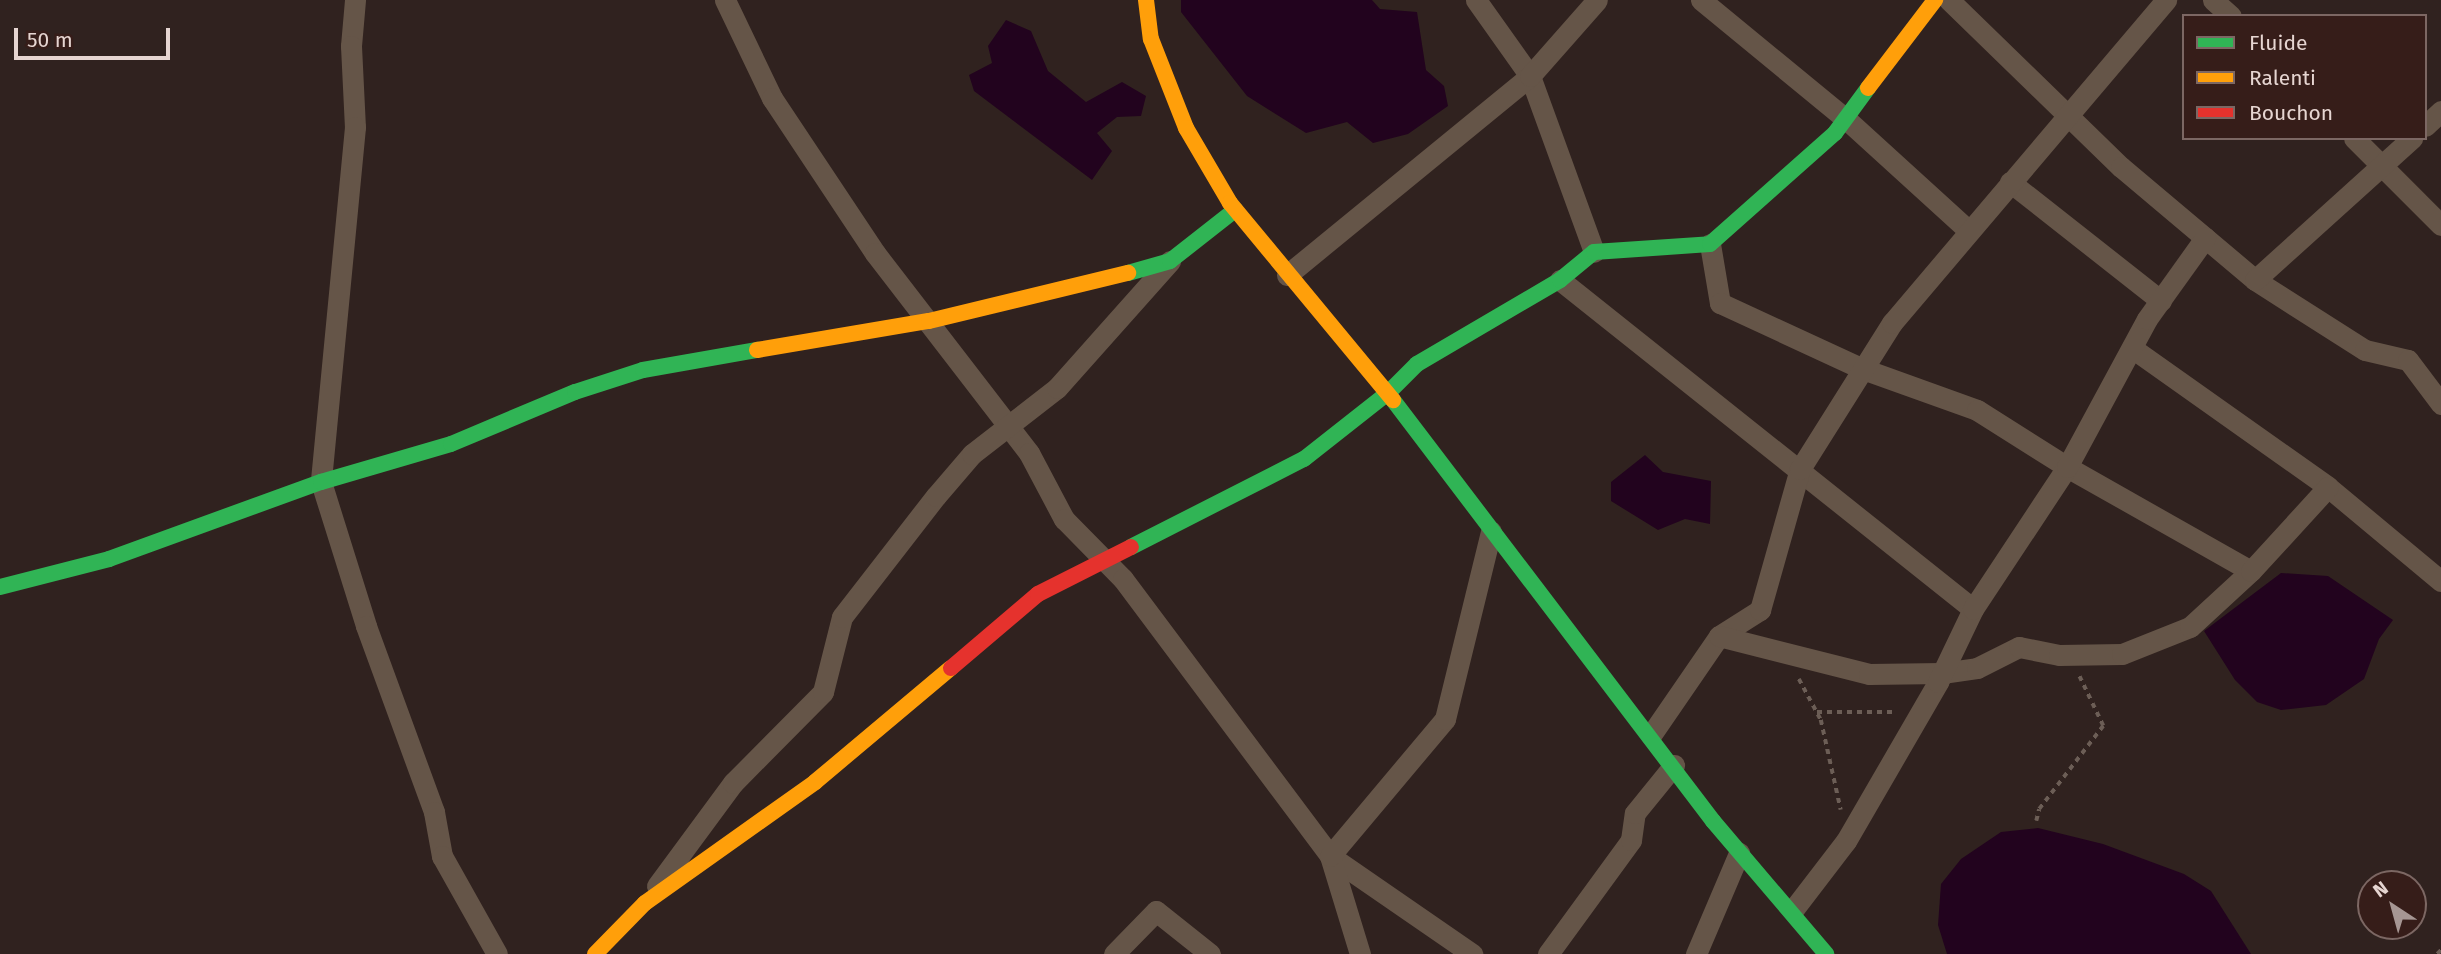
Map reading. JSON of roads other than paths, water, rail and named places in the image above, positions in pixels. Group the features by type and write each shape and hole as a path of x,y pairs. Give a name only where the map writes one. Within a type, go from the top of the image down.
{"street":[{"path":"355,0 351,46 355,127 321,482 366,626 434,812 442,856 497,954"},
{"path":"725,0 772,98 875,253 1029,453 1064,519 1099,560 1122,579 1330,856 1472,954"},
{"path":"1146,0 1151,39 1186,128 1235,210 1388,393 1491,532 1651,735 1739,853 1793,910 1826,954"},
{"path":"1476,0 1530,76 1594,253"},
{"path":"1287,275 1530,76 1597,0"},
{"path":"1701,0 1846,118 1969,231"},
{"path":"645,903 815,782 1038,594 1099,560 1304,459 1388,393 1417,364 1560,280 1594,253 1710,244 1846,118 1935,0"},
{"path":"1949,0 2066,114 2255,280 2365,350 2408,359 2441,404"},
{"path":"1651,735 1719,636 1760,610 1800,469 1892,323 2066,114 2166,0"},
{"path":"2213,0 2229,14"},
{"path":"2427,124 2441,111"},
{"path":"2356,140 2441,225"},
{"path":"2255,280 2410,140"},
{"path":"2010,182 2161,301"},
{"path":"595,954 645,903 733,783 823,692 842,617 870,578 972,454 1007,424 1057,388 1170,261 1235,210"},
{"path":"1793,910 1846,841 1923,709 1973,610 2067,467 2132,348 2205,238"},
{"path":"1710,244 1720,303 1863,369 1977,410 2067,467 2251,571"},
{"path":"0,587 109,559 321,482 451,444 575,392 643,370 929,321 1170,261"},
{"path":"1560,280 1800,469 1973,610"},
{"path":"2132,348 2328,486 2441,581"},
{"path":"1719,636 1869,674 1942,673 1977,668 2019,647 2063,654 2122,654 2190,627 2251,571 2328,486"},
{"path":"1330,856 1445,719 1491,532"},
{"path":"1548,954 1630,840 1635,813 1674,765"},
{"path":"1696,954 1739,853"},
{"path":"1330,856 1360,954"},
{"path":"1114,954 1156,911 1210,954"}]}
